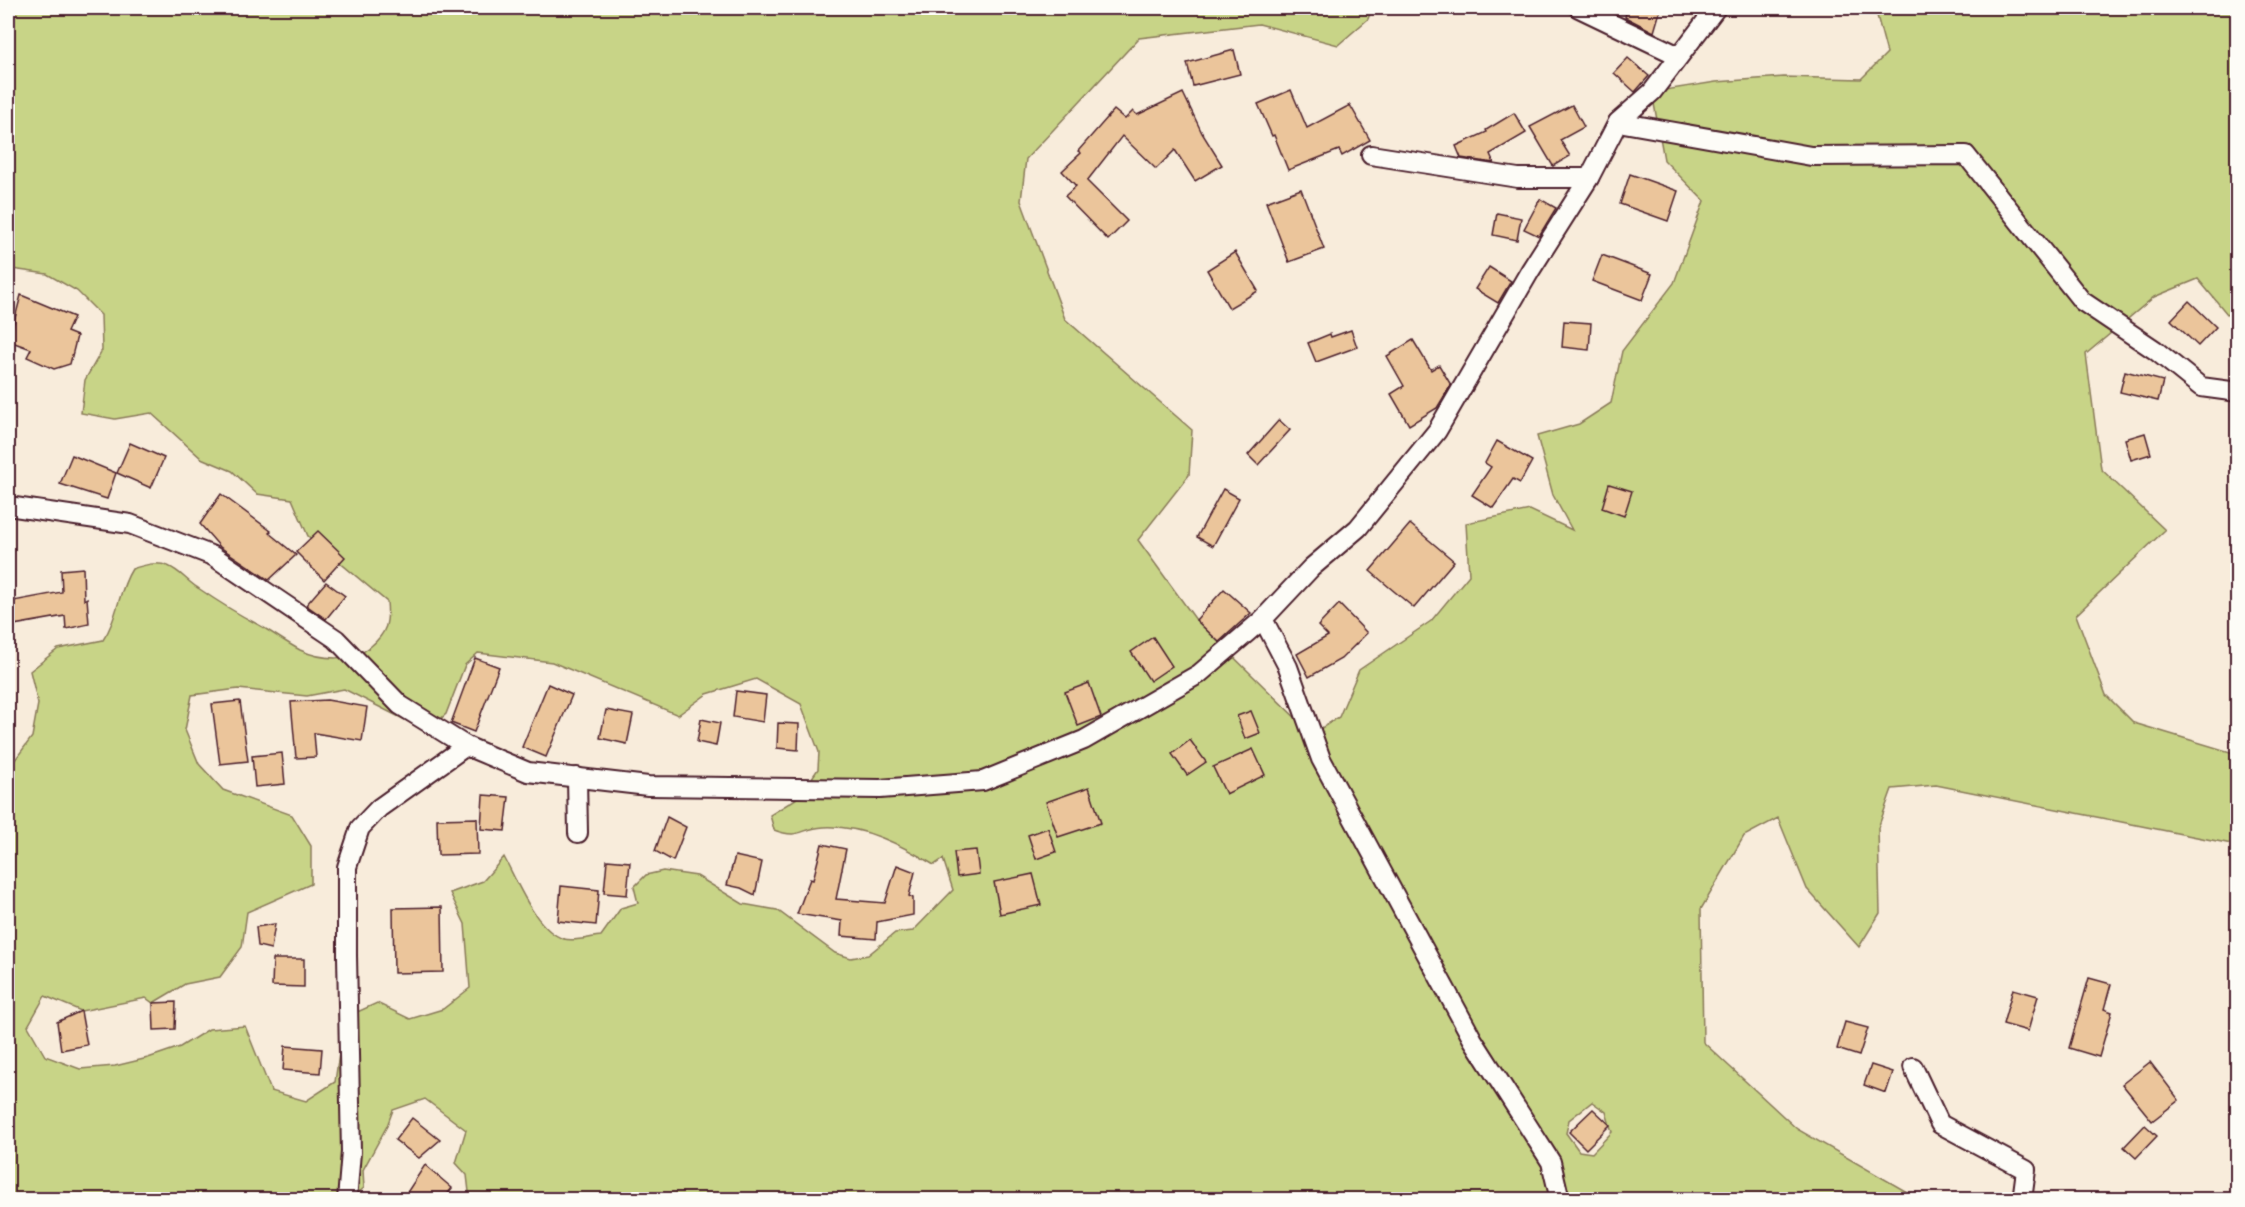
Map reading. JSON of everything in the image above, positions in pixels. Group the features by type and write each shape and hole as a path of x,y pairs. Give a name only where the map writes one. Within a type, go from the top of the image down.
{"street":[{"path":"1579,8 1679,56"},
{"path":"8,506 130,524 213,555 336,639 400,705 466,746 528,772 648,786 856,788 983,781 1084,740 1199,674 1263,620 1311,568 1358,528 1437,431 1530,271 1589,178 1618,122 1652,92 1716,8"},
{"path":"1618,122 1811,156 1966,155 2082,302 2155,350 2201,387 2238,392"},
{"path":"1371,155 1518,178 1589,178"},
{"path":"1263,620 1287,667 1321,759 1473,1040 1551,1162 1560,1200"},
{"path":"346,1200 351,1152 347,867 360,828 379,808 466,746"},
{"path":"577,777 578,833"},
{"path":"1913,1067 1940,1124 2026,1170 2022,1200"}],"green space":[{"path":"8,8 1372,8 1368,19 1338,45 1259,24 1139,38 1026,159 1021,201 1065,319 1192,430 1189,475 1138,540 1196,620 1312,734 1339,717 1359,670 1431,621 1469,575 1466,523 1530,510 1572,530 1553,495 1537,436 1579,424 1611,403 1622,351 1674,283 1704,201 1664,160 1652,92 1716,82 1784,77 1861,79 1887,53 1875,8 2230,8 2238,19 2238,158 2234,179 2238,180 2237,326 2198,279 2154,297 2086,354 2101,469 2165,530 2076,615 2106,695 2134,723 2237,754 2237,845 1936,785 1892,789 1878,828 1880,913 1859,947 1807,889 1778,818 1744,836 1701,909 1703,1042 1797,1129 1907,1192 1909,1199 461,1199 469,1192 467,1175 456,1163 466,1130 425,1099 393,1110 363,1170 364,1188 350,1199 8,1199 8,766 12,764 32,737 38,704 30,671 58,649 103,640 112,623 127,577 132,569 150,564 172,568 234,611 300,650 317,656 336,658 363,652 380,637 386,627 388,616 387,602 308,536 292,499 257,494 232,471 201,458 151,413 115,419 81,413 85,380 102,350 101,315 77,291 47,274 12,269 8,271","holes":["478,653 552,662 678,715 707,694 756,679 801,704 819,752 818,769 799,797 770,815 774,830 795,834 816,828 839,827 868,833 909,850 934,865 943,859 953,890 913,931 895,933 868,955 851,958 835,953 777,910 743,904 697,876 663,871 646,875 634,887 638,903 621,908 601,936 568,940 554,934 536,916 504,857 483,881 450,893 465,924 470,988 443,1009 410,1019 377,1003 344,1018 335,1082 306,1101 271,1091 245,1026 209,1029 180,1047 115,1066 80,1069 45,1056 28,1026 45,996 81,1011 146,998 153,1003 185,984 220,977 242,947 247,912 311,884 311,846 292,815 223,790 199,764 185,730 192,695 238,689 307,696 344,689 427,731 446,714 465,665","1592,1102 1606,1112 1612,1132 1592,1153 1579,1151 1566,1133 1569,1120"]}],"building":[{"path":"1627,8 1661,8 1654,32 1625,17"},
{"path":"1234,50 1240,74 1193,86 1187,63"},
{"path":"1628,58 1649,76 1635,92 1614,73"},
{"path":"1291,90 1307,128 1350,105 1370,140 1342,156 1339,150 1288,170 1258,104"},
{"path":"1183,93 1202,133 1222,165 1195,181 1175,150 1156,169 1122,136 1087,181 1127,221 1108,240 1065,196 1076,186 1062,171 1081,153 1078,151 1114,110 1125,119 1133,111 1137,115"},
{"path":"1572,105 1584,127 1560,140 1570,156 1553,166 1530,127"},
{"path":"1514,113 1526,133 1490,154 1494,163 1461,158 1456,146 1487,132 1486,130"},
{"path":"1630,174 1678,191 1668,221 1620,204"},
{"path":"1301,189 1324,249 1289,262 1266,202"},
{"path":"1540,199 1556,208 1539,236 1524,229"},
{"path":"1497,213 1521,218 1517,240 1493,235"},
{"path":"1235,252 1258,291 1229,308 1207,270"},
{"path":"1602,255 1652,274 1642,300 1592,281"},
{"path":"1489,267 1511,281 1498,303 1475,289"},
{"path":"21,295 74,317 67,332 77,336 70,364 54,369 27,357 31,349 9,341"},
{"path":"2189,301 2216,327 2198,346 2171,320"},
{"path":"1564,321 1591,323 1589,350 1562,347"},
{"path":"1351,330 1357,347 1316,362 1308,343 1330,334 1331,337"},
{"path":"1413,340 1431,370 1439,365 1451,385 1437,408 1409,425 1391,394 1404,386 1387,356"},
{"path":"2125,371 2163,381 2158,401 2120,392"},
{"path":"1279,420 1290,430 1258,465 1248,455"},
{"path":"2145,433 2151,454 2131,460 2125,439"},
{"path":"1497,441 1532,461 1520,483 1513,479 1493,508 1472,495 1491,467 1485,463"},
{"path":"130,443 164,458 151,488 117,473"},
{"path":"72,455 116,473 107,499 60,484"},
{"path":"1609,484 1632,491 1624,516 1602,508"},
{"path":"1223,489 1239,498 1213,546 1197,537"},
{"path":"221,494 271,531 269,533 296,555 269,580 220,547 200,524"},
{"path":"1410,524 1454,561 1414,608 1370,571"},
{"path":"318,531 345,557 324,580 296,552"},
{"path":"83,568 84,600 87,598 89,624 66,629 65,616 8,626 8,602 62,592 61,570"},
{"path":"326,582 345,596 326,619 306,605"},
{"path":"1224,589 1251,613 1219,642 1196,620"},
{"path":"1339,604 1367,633 1341,659 1309,677 1297,654 1328,636 1318,626"},
{"path":"1153,637 1172,666 1150,681 1131,652"},
{"path":"475,658 499,667 474,732 451,723"},
{"path":"1089,683 1101,717 1078,726 1065,692"},
{"path":"548,684 572,695 546,757 522,747"},
{"path":"736,691 766,695 763,722 733,717"},
{"path":"327,700 367,707 362,741 314,733 316,757 296,758 291,702"},
{"path":"240,701 248,761 220,764 212,704"},
{"path":"606,710 633,715 627,744 600,738"},
{"path":"1251,711 1260,733 1245,739 1237,716"},
{"path":"701,719 720,723 716,746 697,742"},
{"path":"778,723 799,724 798,750 777,748"},
{"path":"1190,740 1206,762 1187,775 1172,754"},
{"path":"1253,749 1265,775 1226,794 1213,767"},
{"path":"282,753 285,784 255,787 252,756"},
{"path":"1089,787 1101,823 1058,837 1046,802"},
{"path":"483,795 509,797 505,831 481,829"},
{"path":"667,817 686,827 673,861 655,851"},
{"path":"477,818 478,854 438,855 437,819"},
{"path":"1048,828 1056,852 1036,859 1028,835"},
{"path":"822,844 846,849 836,899 885,903 897,865 915,872 909,896 913,898 913,915 877,922 876,939 841,936 842,921 797,914 810,879 813,880"},
{"path":"976,850 979,874 957,877 954,852"},
{"path":"735,856 762,862 755,895 741,888 727,885"},
{"path":"607,860 630,862 627,895 604,893"},
{"path":"1033,874 1041,905 1000,914 994,882"},
{"path":"561,886 599,890 596,925 558,921"},
{"path":"442,907 443,972 394,973 393,908"},
{"path":"275,924 271,949 258,946 256,927"},
{"path":"273,959 304,959 304,987 272,986"},
{"path":"2089,978 2111,984 2104,1009 2112,1012 2099,1057 2069,1048"},
{"path":"2013,989 2038,996 2028,1031 2003,1024"},
{"path":"176,1002 175,1029 154,1030 153,1003"},
{"path":"81,1011 87,1045 61,1050 57,1022"},
{"path":"1845,1022 1868,1028 1859,1056 1837,1049"},
{"path":"285,1046 322,1049 320,1073 283,1070"},
{"path":"2150,1062 2179,1100 2152,1121 2122,1084"},
{"path":"1871,1065 1893,1072 1886,1093 1864,1085"},
{"path":"1593,1109 1610,1125 1586,1149 1569,1132"},
{"path":"412,1118 440,1140 419,1158 395,1140"},
{"path":"2145,1125 2157,1136 2136,1158 2124,1147"},
{"path":"425,1165 452,1188 443,1200 402,1200"}]}
